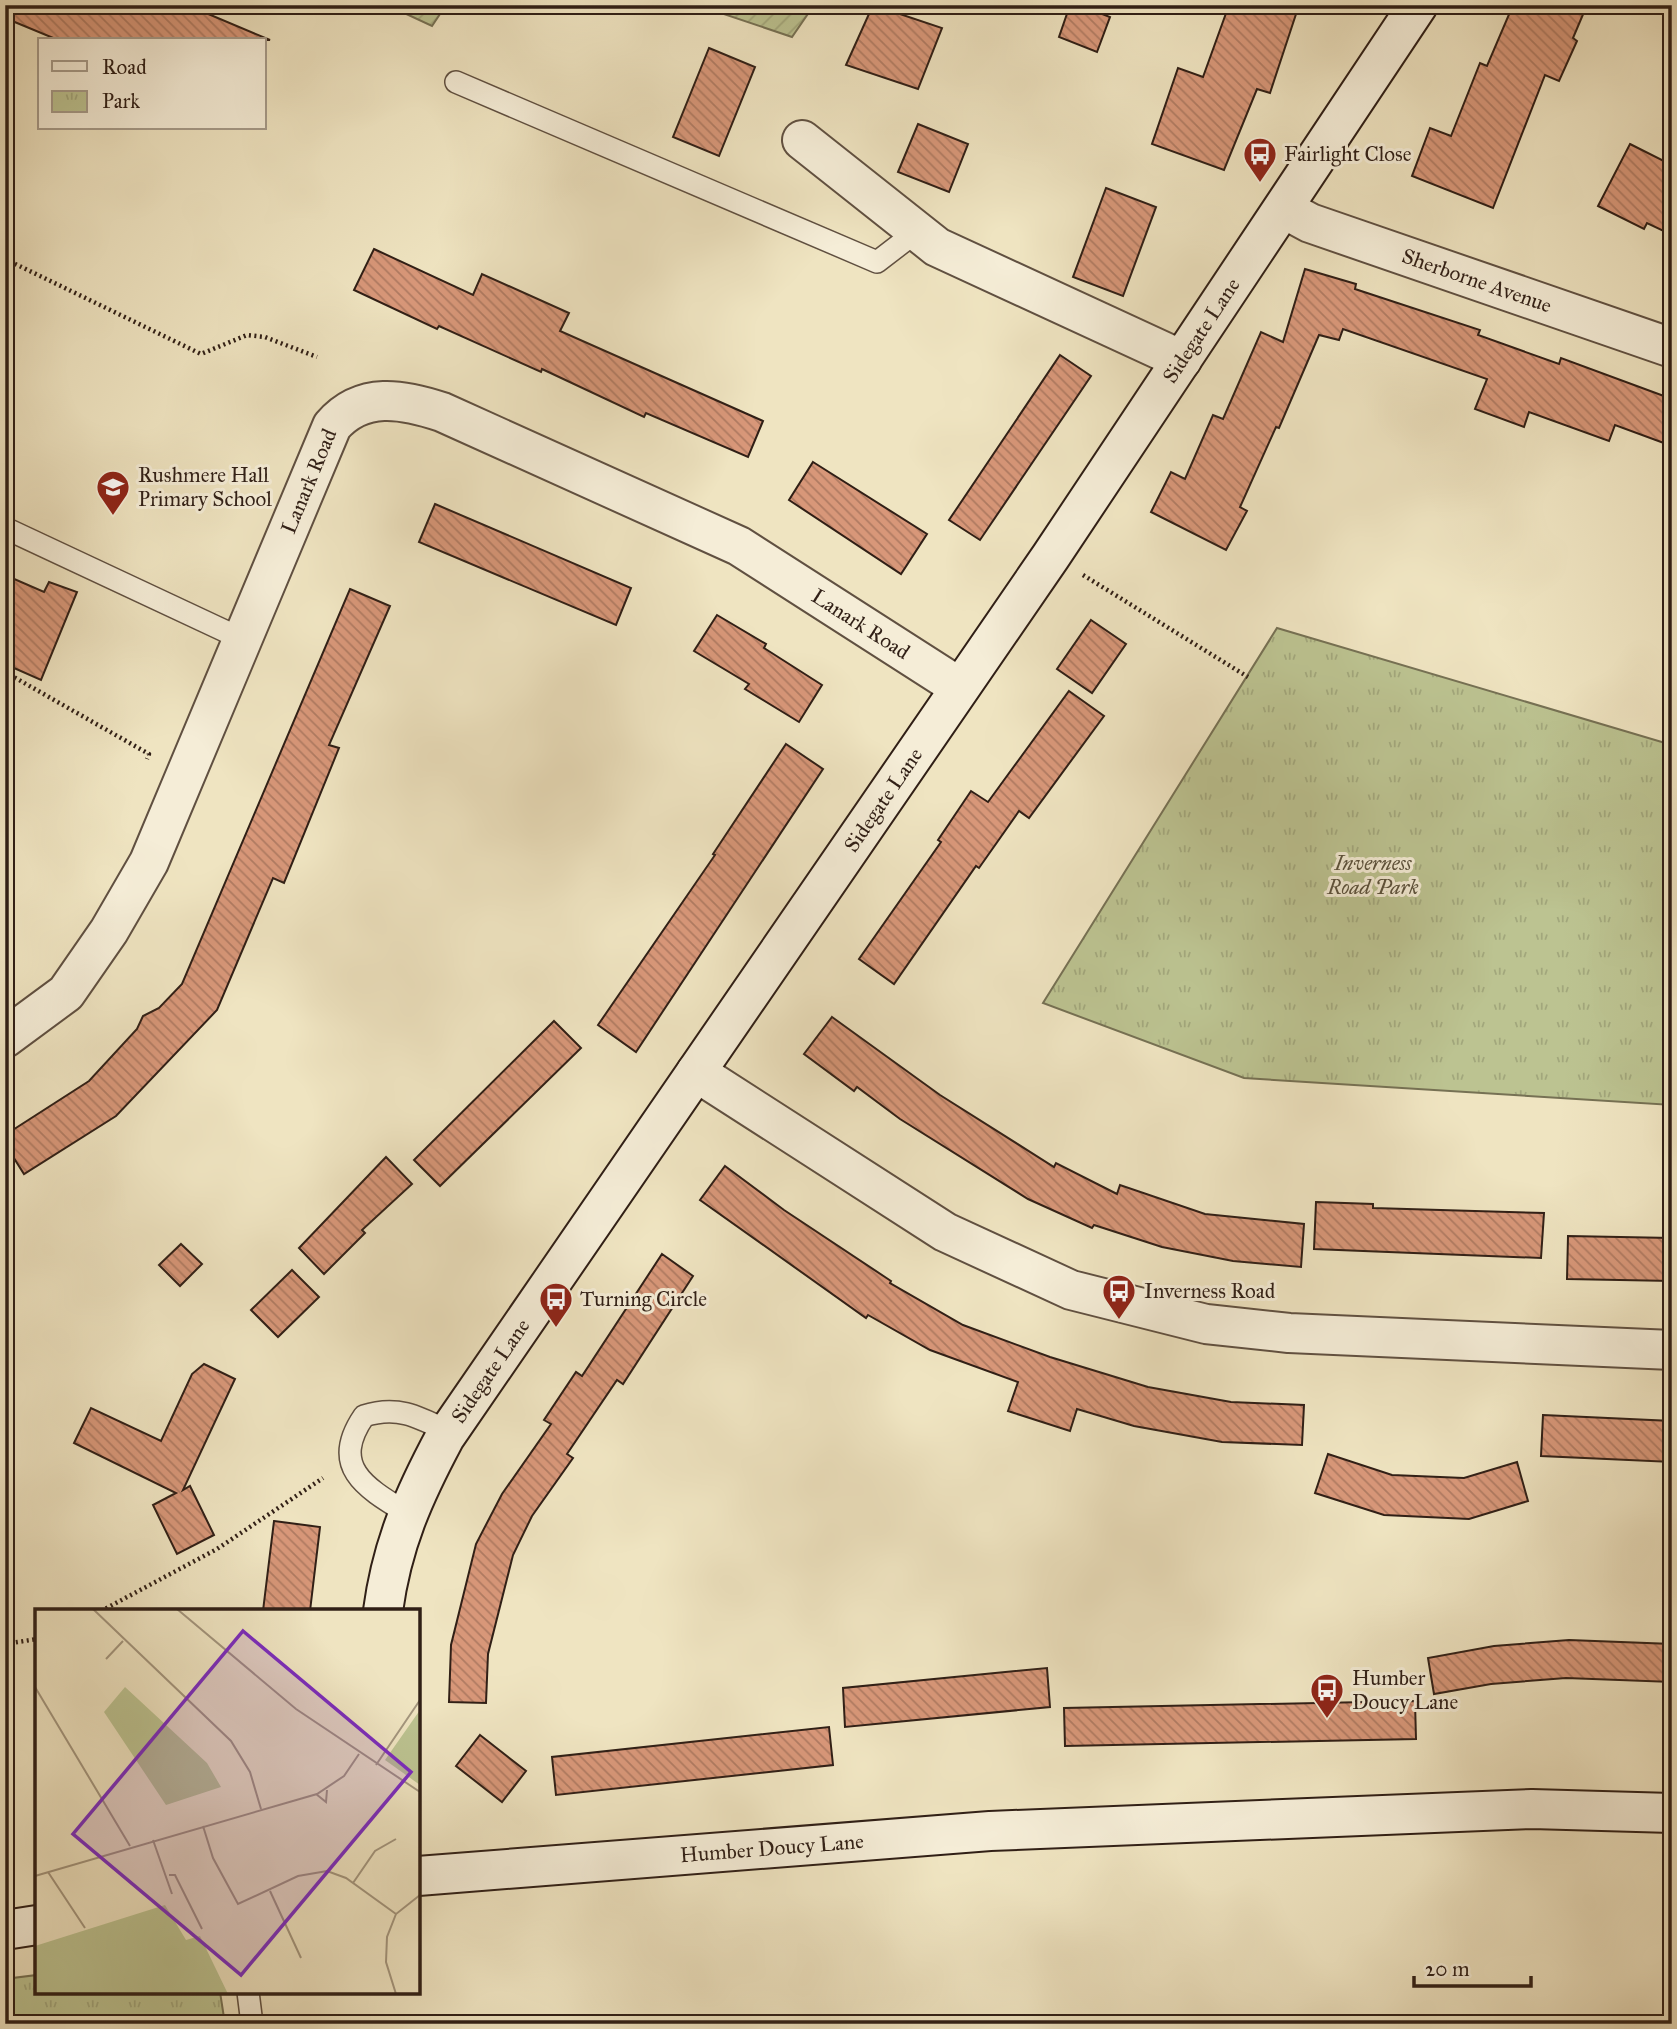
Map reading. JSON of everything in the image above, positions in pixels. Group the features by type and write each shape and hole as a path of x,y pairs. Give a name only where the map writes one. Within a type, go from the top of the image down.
{"street":[{"name":"Sidegate Lane","path":"383,1609 397,1541 407,1513 449,1432 960,687 1284,209 1418,5"},
{"path":"802,140 937,247 1182,360"},
{"name":"Sherborne Avenue","path":"1284,209 1310,223 1672,348"},
{"name":"Lanark Road","path":"5,1038 66,993 109,931 149,862 332,426 344,412 364,403 386,399 414,402 492,433 739,546 960,687"},
{"path":"696,1072 945,1232 1071,1290 1206,1324 1289,1333 1672,1350"},
{"name":"Humber Doucy Lane","path":"420,1876 990,1831 1532,1809 1672,1813"},
{"path":"5,1930 35,1926"}],"lane":[{"path":"456,82 877,262 916,232"},
{"path":"5,527 243,639"},
{"path":"407,1513 369,1490 355,1475 350,1454 353,1433 364,1416 388,1410 416,1416 449,1432"},
{"path":"248,1994 252,2024"}],"path":[{"path":"5,259 201,354 247,335 265,337 317,357"},
{"path":"1076,571 1248,677"},
{"path":"5,672 149,754"},
{"path":"105,1609 217,1549 323,1478"},
{"path":"5,1644 35,1639"}],"green space":[{"path":"387,5 446,5 432,26"},
{"path":"697,5 814,5 792,37"},
{"name":"Inverness Road Park","path":"1277,628 1672,745 1672,1105 1244,1078 1043,1003"},
{"path":"35,1975 35,1994 220,1994 225,2024 5,2024 5,1979"}],"building":[{"path":"5,5 187,5 265,38 53,38 5,18"},
{"path":"873,5 942,28 918,89 846,65"},
{"path":"1070,5 1079,5 1110,17 1097,52 1059,37"},
{"path":"1229,5 1299,5 1270,93 1257,89 1224,170 1152,144 1178,68 1203,77"},
{"path":"1513,5 1587,5 1573,38 1577,41 1559,81 1545,75 1493,208 1412,176 1430,128 1451,136 1480,63 1487,66"},
{"path":"709,48 755,67 719,156 673,137"},
{"path":"918,124 968,144 949,192 898,172"},
{"path":"1630,144 1672,165 1672,235 1647,223 1644,229 1598,206"},
{"path":"1106,188 1156,207 1123,296 1073,277"},
{"path":"374,249 473,295 482,274 569,313 560,331 763,421 748,457 646,413 644,417 542,369 541,372 439,326 437,329 354,290"},
{"path":"1305,269 1356,284 1355,289 1480,330 1478,335 1559,364 1561,358 1672,399 1672,446 1615,425 1609,441 1529,412 1524,427 1475,409 1487,379 1343,329 1339,340 1319,335 1279,428 1276,427 1240,507 1247,511 1226,550 1151,512 1171,472 1185,479 1213,415 1223,419 1261,332 1283,342"},
{"path":"1060,355 1091,376 980,540 949,520"},
{"path":"813,462 927,534 901,574 789,500"},
{"path":"435,504 631,588 616,625 419,542"},
{"path":"5,575 44,592 49,582 77,592 41,680 5,664"},
{"path":"350,589 390,606 329,745 339,748 284,883 273,878 217,1010 116,1116 24,1174 5,1144 5,1135 89,1081 137,1029 143,1016 159,1008 182,984"},
{"path":"717,615 766,644 764,648 822,685 799,722 745,689 749,684 694,651"},
{"path":"1091,620 1126,644 1092,693 1057,669"},
{"path":"1069,691 1104,716 1029,818 1019,811 979,868 976,866 894,984 859,959 941,842 938,840 971,791 988,802"},
{"path":"786,744 823,769 636,1052 598,1025 715,855 713,854"},
{"path":"832,1017 940,1095 1054,1167 1056,1163 1117,1194 1120,1185 1205,1214 1304,1224 1301,1267 1233,1261 1162,1247 1094,1225 1092,1228 1028,1199 900,1119 857,1087 854,1091 804,1054"},
{"path":"554,1021 581,1048 440,1186 414,1160"},
{"path":"386,1157 412,1184 362,1230 365,1233 324,1274 299,1248"},
{"path":"725,1166 784,1210 891,1281 890,1283 963,1325 1050,1357 1148,1387 1231,1402 1304,1405 1302,1445 1222,1442 1134,1426 1077,1409 1070,1431 1008,1411 1018,1382 930,1350 868,1315 866,1318 700,1200"},
{"path":"1316,1202 1373,1204 1373,1208 1544,1213 1541,1258 1314,1249"},
{"path":"1568,1236 1672,1238 1672,1281 1567,1279"},
{"path":"181,1244 202,1264 180,1286 159,1265"},
{"path":"662,1254 693,1276 623,1384 617,1380 567,1454 573,1458 532,1516 513,1555 488,1654 486,1703 449,1702 451,1645 476,1544 502,1494 551,1424 544,1420 576,1372 582,1376"},
{"path":"292,1270 319,1297 278,1337 251,1310"},
{"path":"204,1364 235,1379 183,1490 190,1486 214,1535 177,1554 153,1505 176,1493 74,1443 91,1408 161,1441 192,1374"},
{"path":"1543,1415 1672,1421 1672,1462 1541,1456"},
{"path":"1328,1454 1392,1475 1464,1478 1517,1462 1528,1501 1469,1519 1384,1515 1315,1493"},
{"path":"274,1521 320,1527 310,1609 263,1609"},
{"path":"1569,1640 1672,1644 1672,1682 1566,1678 1491,1684 1434,1694 1428,1658 1494,1646"},
{"path":"1047,1668 1050,1707 845,1727 843,1688"},
{"path":"1415,1701 1416,1739 1065,1746 1064,1708"},
{"path":"829,1727 833,1765 556,1795 552,1757"},
{"path":"480,1735 526,1771 502,1802 456,1766"}],"place":[{"name":"Fairlight Close","path":"1260,184"},
{"name":"Rushmere Hall Primary School","path":"113,517"},
{"name":"Inverness Road","path":"1119,1321"},
{"name":"Turning Circle","path":"556,1329"},
{"name":"Humber Doucy Lane","path":"1327,1720"}]}
